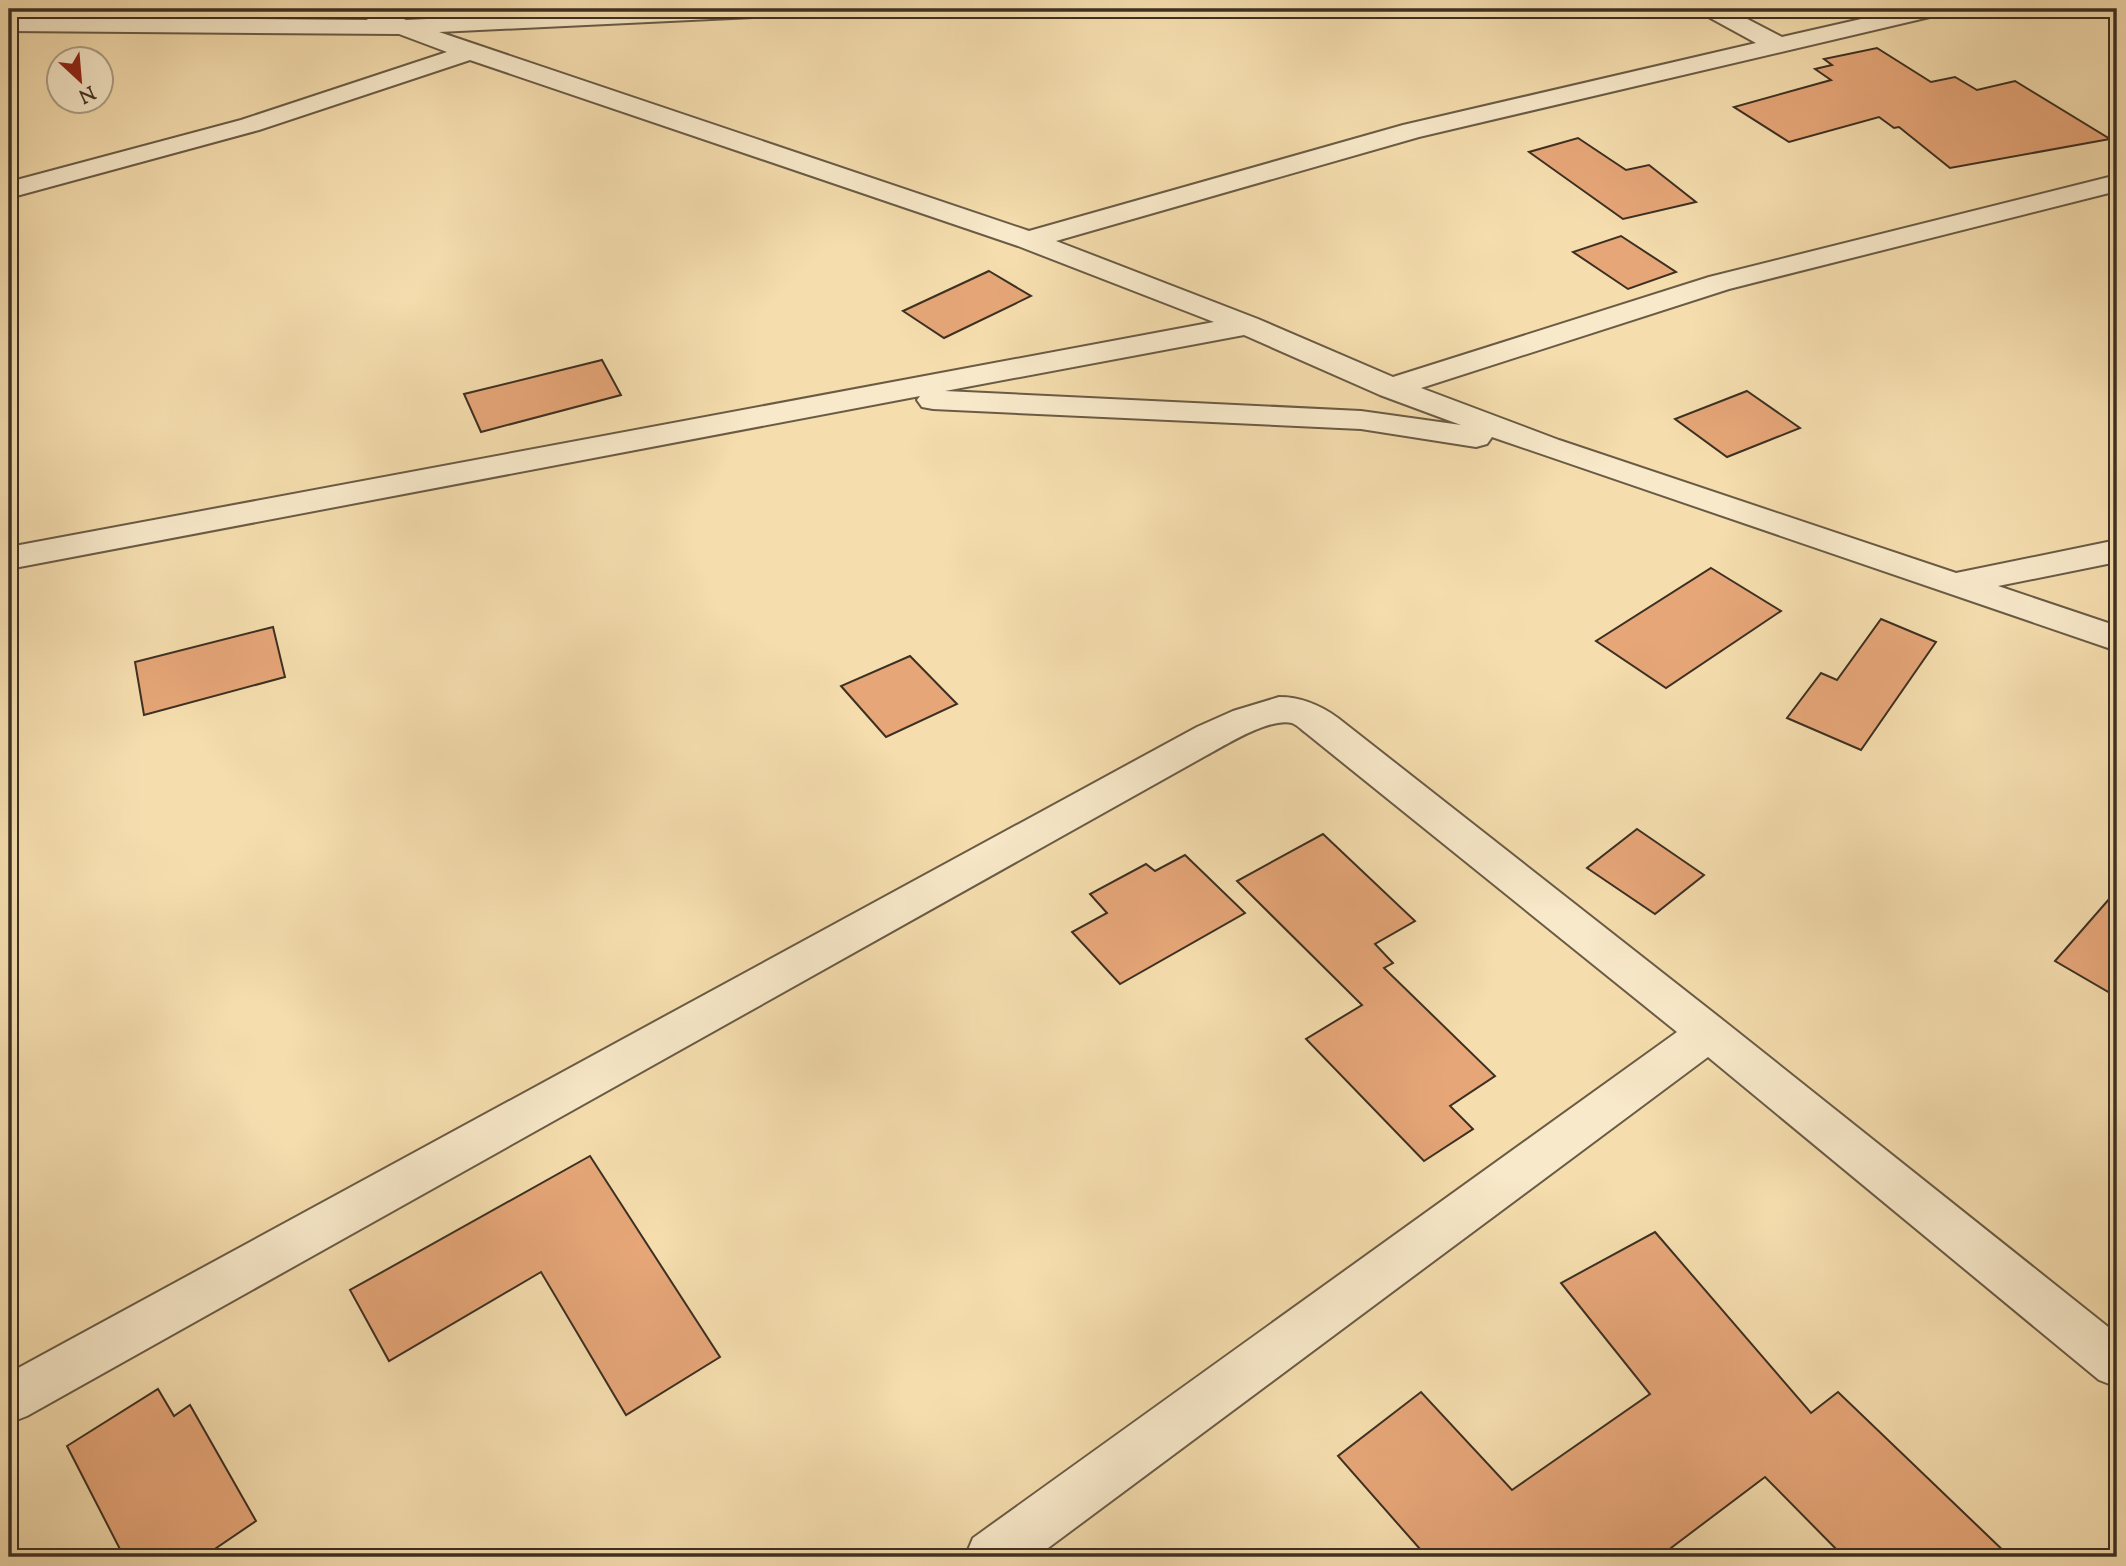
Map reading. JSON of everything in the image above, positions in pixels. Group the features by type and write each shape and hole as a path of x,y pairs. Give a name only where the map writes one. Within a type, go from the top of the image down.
{"street":[{"path":"365,9 402,27 470,52 1028,240 1247,325 1391,387 1548,447 2117,639"},
{"path":"9,24 402,27 775,9"},
{"path":"1712,9 1776,44"},
{"path":"1028,240 1412,131 1934,9"},
{"path":"9,190 250,125 470,52"},
{"path":"1391,387 1719,283 2117,183"},
{"path":"9,558 1247,325"},
{"path":"865,397 1361,420 1548,447"},
{"path":"1953,585 2117,551"},
{"path":"9,1399 1225,729 1266,712 1291,710 1309,717 1334,735 2117,1364"},
{"path":"992,1557 1709,1034"}],"building":[{"path":"1877,48 1931,82 1955,77 1977,90 2015,81 2110,139 1950,168 1899,127 1894,128 1879,117 1789,142 1734,107 1831,80 1815,69 1832,65 1824,59"},
{"path":"1578,138 1626,170 1649,165 1696,202 1623,219 1529,152"},
{"path":"1621,236 1676,272 1628,289 1573,252"},
{"path":"989,271 1031,296 944,338 903,311"},
{"path":"602,360 621,395 481,432 464,394"},
{"path":"1747,391 1800,428 1727,457 1675,419"},
{"path":"1711,568 1781,611 1666,688 1596,641"},
{"path":"1881,619 1936,642 1861,750 1787,718 1821,673 1837,680"},
{"path":"273,627 285,677 144,715 135,662"},
{"path":"910,656 957,704 886,737 841,686"},
{"path":"1637,829 1704,875 1655,914 1587,868"},
{"path":"1323,834 1415,921 1375,944 1393,963 1384,968 1495,1076 1450,1106 1473,1129 1424,1161 1306,1039 1362,1005 1237,881"},
{"path":"1185,855 1245,913 1120,984 1072,932 1107,913 1090,894 1146,864 1155,871"},
{"path":"2117,890 2117,997 2055,961"},
{"path":"590,1156 720,1357 626,1415 541,1272 389,1361 350,1290"},
{"path":"1655,1232 1811,1413 1838,1392 2010,1557 1844,1557 1765,1477 1659,1557 1427,1557 1338,1456 1421,1392 1512,1490 1650,1394 1561,1283"},
{"path":"158,1389 174,1416 190,1405 256,1521 203,1557 124,1557 67,1446"}]}
